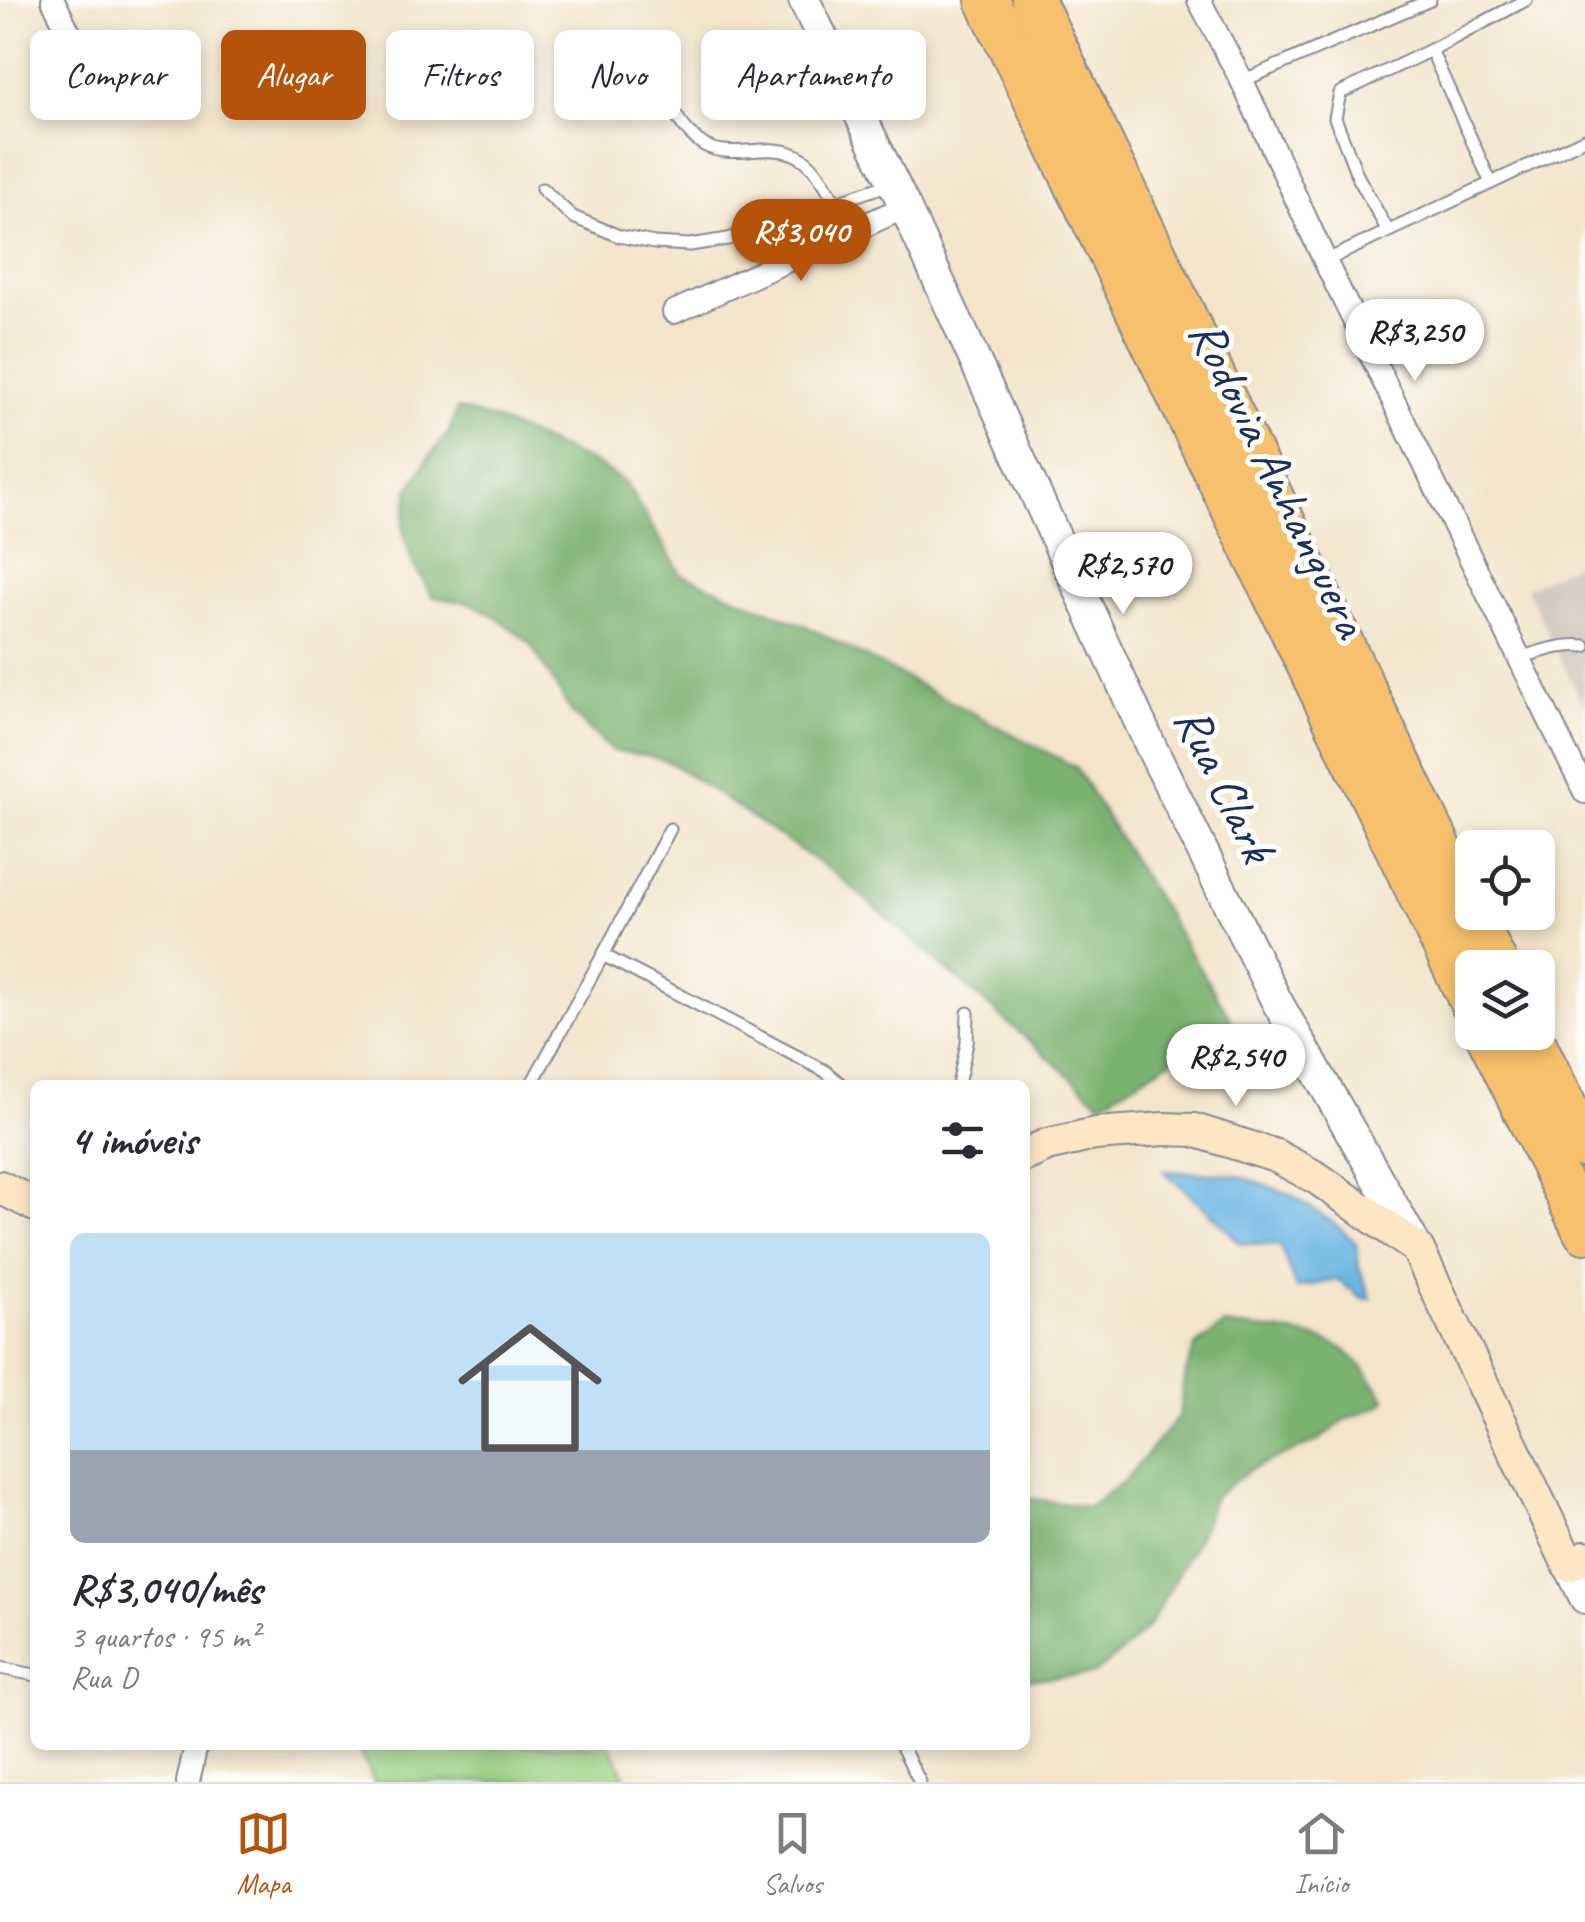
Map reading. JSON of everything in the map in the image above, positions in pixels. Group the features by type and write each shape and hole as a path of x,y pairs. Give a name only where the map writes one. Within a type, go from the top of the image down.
{"highway":[{"name":"Rodovia Anhanguera","path":"987,0 1455,969"},
{"name":"Rodovia Anhanguera","path":"1033,0 1489,950"},
{"path":"1495,1050 1585,1232"},
{"path":"1538,1050 1585,1147"}],"main road":[{"path":"1030,1153 1094,1134 1164,1128 1194,1130 1276,1156 1316,1178 1416,1248"},
{"path":"0,1187 30,1202"},
{"name":"Rua Clark","path":"1416,1248 1577,1561"}],"street":[{"path":"53,0 68,30"},
{"name":"Rua Clark","path":"804,0 899,195 1152,750 1276,1000 1416,1248"},
{"path":"1199,0 1585,792"},
{"path":"674,312 899,195"},
{"name":"Rua Clark","path":"1577,1561 1585,1598"},
{"path":"188,1782 195,1750"}],"lane":[{"path":"1242,82 1430,0"},
{"path":"1388,230 1358,176 1334,118 1340,93 1526,0"},
{"path":"1431,50 1491,183"},
{"path":"678,120 702,144 720,152 766,149 800,156 836,202"},
{"path":"1325,261 1585,139"},
{"path":"542,188 573,218 620,236 690,245 728,240 836,202 899,195"},
{"path":"1519,658 1559,647 1585,646"},
{"path":"534,1080 670,830"},
{"path":"603,954 836,1080"},
{"path":"959,1080 968,1013"},
{"path":"0,1668 30,1674"},
{"path":"904,1750 920,1782"}],"shaded area":[{"path":"1585,559 1585,709 1526,588"}],"green space":[{"path":"457,409 495,420 598,465 626,484 681,574 808,627 1075,767 1233,1022 1101,1103 840,877 671,763 612,751 572,713 530,643 471,603 433,597 412,562 403,529 409,491 449,432"},
{"path":"1224,1325 1298,1334 1327,1342 1359,1363 1386,1400 1346,1419 1318,1441 1249,1470 1213,1498 1202,1529 1150,1625 1121,1653 1092,1675 1030,1679 1030,1499 1089,1507 1125,1480 1179,1416 1184,1378 1195,1347"},
{"path":"358,1750 612,1750 628,1782 374,1782"}],"water":[{"path":"1164,1171 1235,1175 1290,1194 1356,1243 1359,1267 1371,1299 1363,1298 1337,1280 1296,1288 1280,1245 1240,1243"}]}
